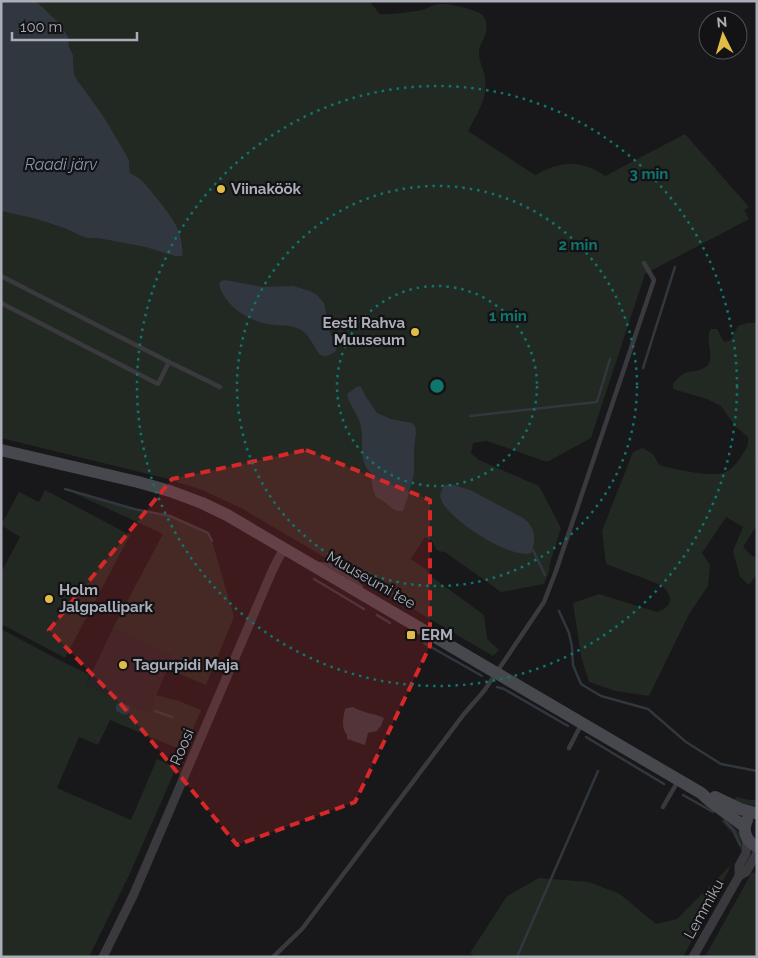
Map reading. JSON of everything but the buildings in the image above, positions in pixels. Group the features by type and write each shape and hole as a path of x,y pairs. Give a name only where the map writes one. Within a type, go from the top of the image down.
{"street":[{"name":"Muuseumi tee","path":"1,450 170,491 227,515 701,793 750,837"},
{"name":"Roosi","path":"103,957 133,896 273,569 284,548"},
{"name":"Muuseumi tee","path":"701,793 740,809 756,812"},
{"name":"Muuseumi tee","path":"750,837 746,821 756,812"},
{"name":"Lemmiku","path":"693,957 739,876 739,866 746,853 750,837"},
{"name":"Lemmiku","path":"739,876 746,872 757,853"}],"lane":[{"path":"273,957 302,929 464,714 484,691 544,602 654,280 644,263"},
{"path":"1,276 220,387"},
{"path":"1,303 158,384 169,362"},
{"path":"377,602 404,625"},
{"path":"421,636 442,640"},
{"path":"568,748 582,724"},
{"path":"664,807 679,780"}],"highlighted area":[{"path":"306,450 430,500 430,646 355,802 237,845 120,703 49,630 172,479"}],"shaded area":[{"path":"36,1 369,1 380,14 422,10 440,4 468,8 483,16 487,28 479,52 484,71 485,93 481,106 468,131 535,175 551,167 576,164 588,167 605,176 685,134 749,207 744,210 749,219 645,274 591,438 547,462 487,441 473,443 471,453 479,460 539,486 561,528 544,584 501,592 445,552 437,550 433,542 425,537 411,559 484,615 487,639 499,650 493,656 241,508 202,490 164,478 1,438 1,211 36,219 87,238 97,238 145,247 179,256 183,247 178,228 155,196 139,178 130,173 129,160 124,151 78,82 74,73 73,55 69,46 68,35 59,23"},
{"path":"755,323 757,325 757,459 755,463 757,464 757,525 743,547 757,558 757,574 749,585 740,577 733,551 743,527 726,517 702,553 710,565 708,586 689,614 649,696 616,691 589,682 581,656 573,603 599,594 657,612 663,610 670,600 668,593 661,585 606,564 602,531 633,452 643,448 654,455 659,465 683,471 719,474 726,472 735,465 747,447 748,437 735,426 721,406 707,399 673,389 673,384 683,374 700,370 708,365 710,361 709,333 711,329 717,329 724,342 731,340 738,326"},
{"path":"65,489 134,509 170,516 208,533 234,617 206,685 167,669 172,655 113,628 163,534"},
{"name":"Holm Jalgpallipark","path":"45,490 130,535 65,658 1,624 1,573 20,537 1,525 19,492 39,502"},
{"path":"113,628 173,655 149,713 86,685"},
{"path":"1,629 90,675 86,685 149,713 156,695 179,701 201,710 184,751 110,720 98,745 79,737 57,788 131,820 157,759 176,768 131,871 89,957 1,957"},
{"path":"737,797 757,800 757,806 731,802"},
{"path":"722,818 735,828 741,836 742,852 733,834 722,822"},
{"path":"732,864 683,957 476,957 470,953 507,896 539,878 589,882 620,894 656,924 677,919"},
{"path":"752,872 757,874 757,957 705,957"}],"water":[{"name":"Raadi järv","path":"1,1 36,1 59,23 68,36 69,46 73,55 74,73 78,82 103,116 124,151 129,160 130,173 139,178 149,189 176,224 181,239 182,256 175,256 145,247 97,238 87,238 36,219 1,211"},
{"path":"225,280 262,287 293,286 317,295 324,303 331,335 337,344 336,351 328,356 323,356 319,354 309,338 301,330 289,326 259,322 244,315 231,305 222,292 219,284"},
{"path":"358,386 361,387 377,413 391,419 412,423 415,426 414,474 403,511 394,510 375,495 371,473 364,464 360,423 347,394"},
{"path":"451,484 470,490 523,518 530,525 534,534 531,553 522,554 510,551 481,536 455,517 440,497 445,485"},
{"path":"120,702 130,707 128,714 125,715 116,711 116,705"},
{"path":"353,707 384,718 377,731 368,733 365,745 347,739 344,730 343,719 345,709"}],"waterway":[{"path":"643,368 675,267"},
{"path":"470,416 597,402 610,359"},
{"path":"65,489 134,509 170,516 208,533 212,541"},
{"path":"533,550 545,575"},
{"path":"314,579 364,609"},
{"path":"559,611 569,633 573,665 581,684 601,696 648,709 686,742 721,764 757,771"},
{"path":"377,615 390,623"},
{"path":"424,643 482,676"},
{"path":"497,687 504,689 568,726"},
{"path":"155,711 172,717"},
{"path":"586,737 664,784"},
{"path":"517,957 598,771"},
{"path":"683,795 713,812"},
{"path":"725,821 734,831 740,845"}],"place":[{"name":"Viinaköök","path":"221,189"},
{"name":"Eesti Rahva Muuseum","path":"415,332"},
{"name":"Holm Jalgpallipark","path":"49,599"},
{"name":"ERM","path":"411,635"},
{"name":"Tagurpidi Maja","path":"123,665"}]}
